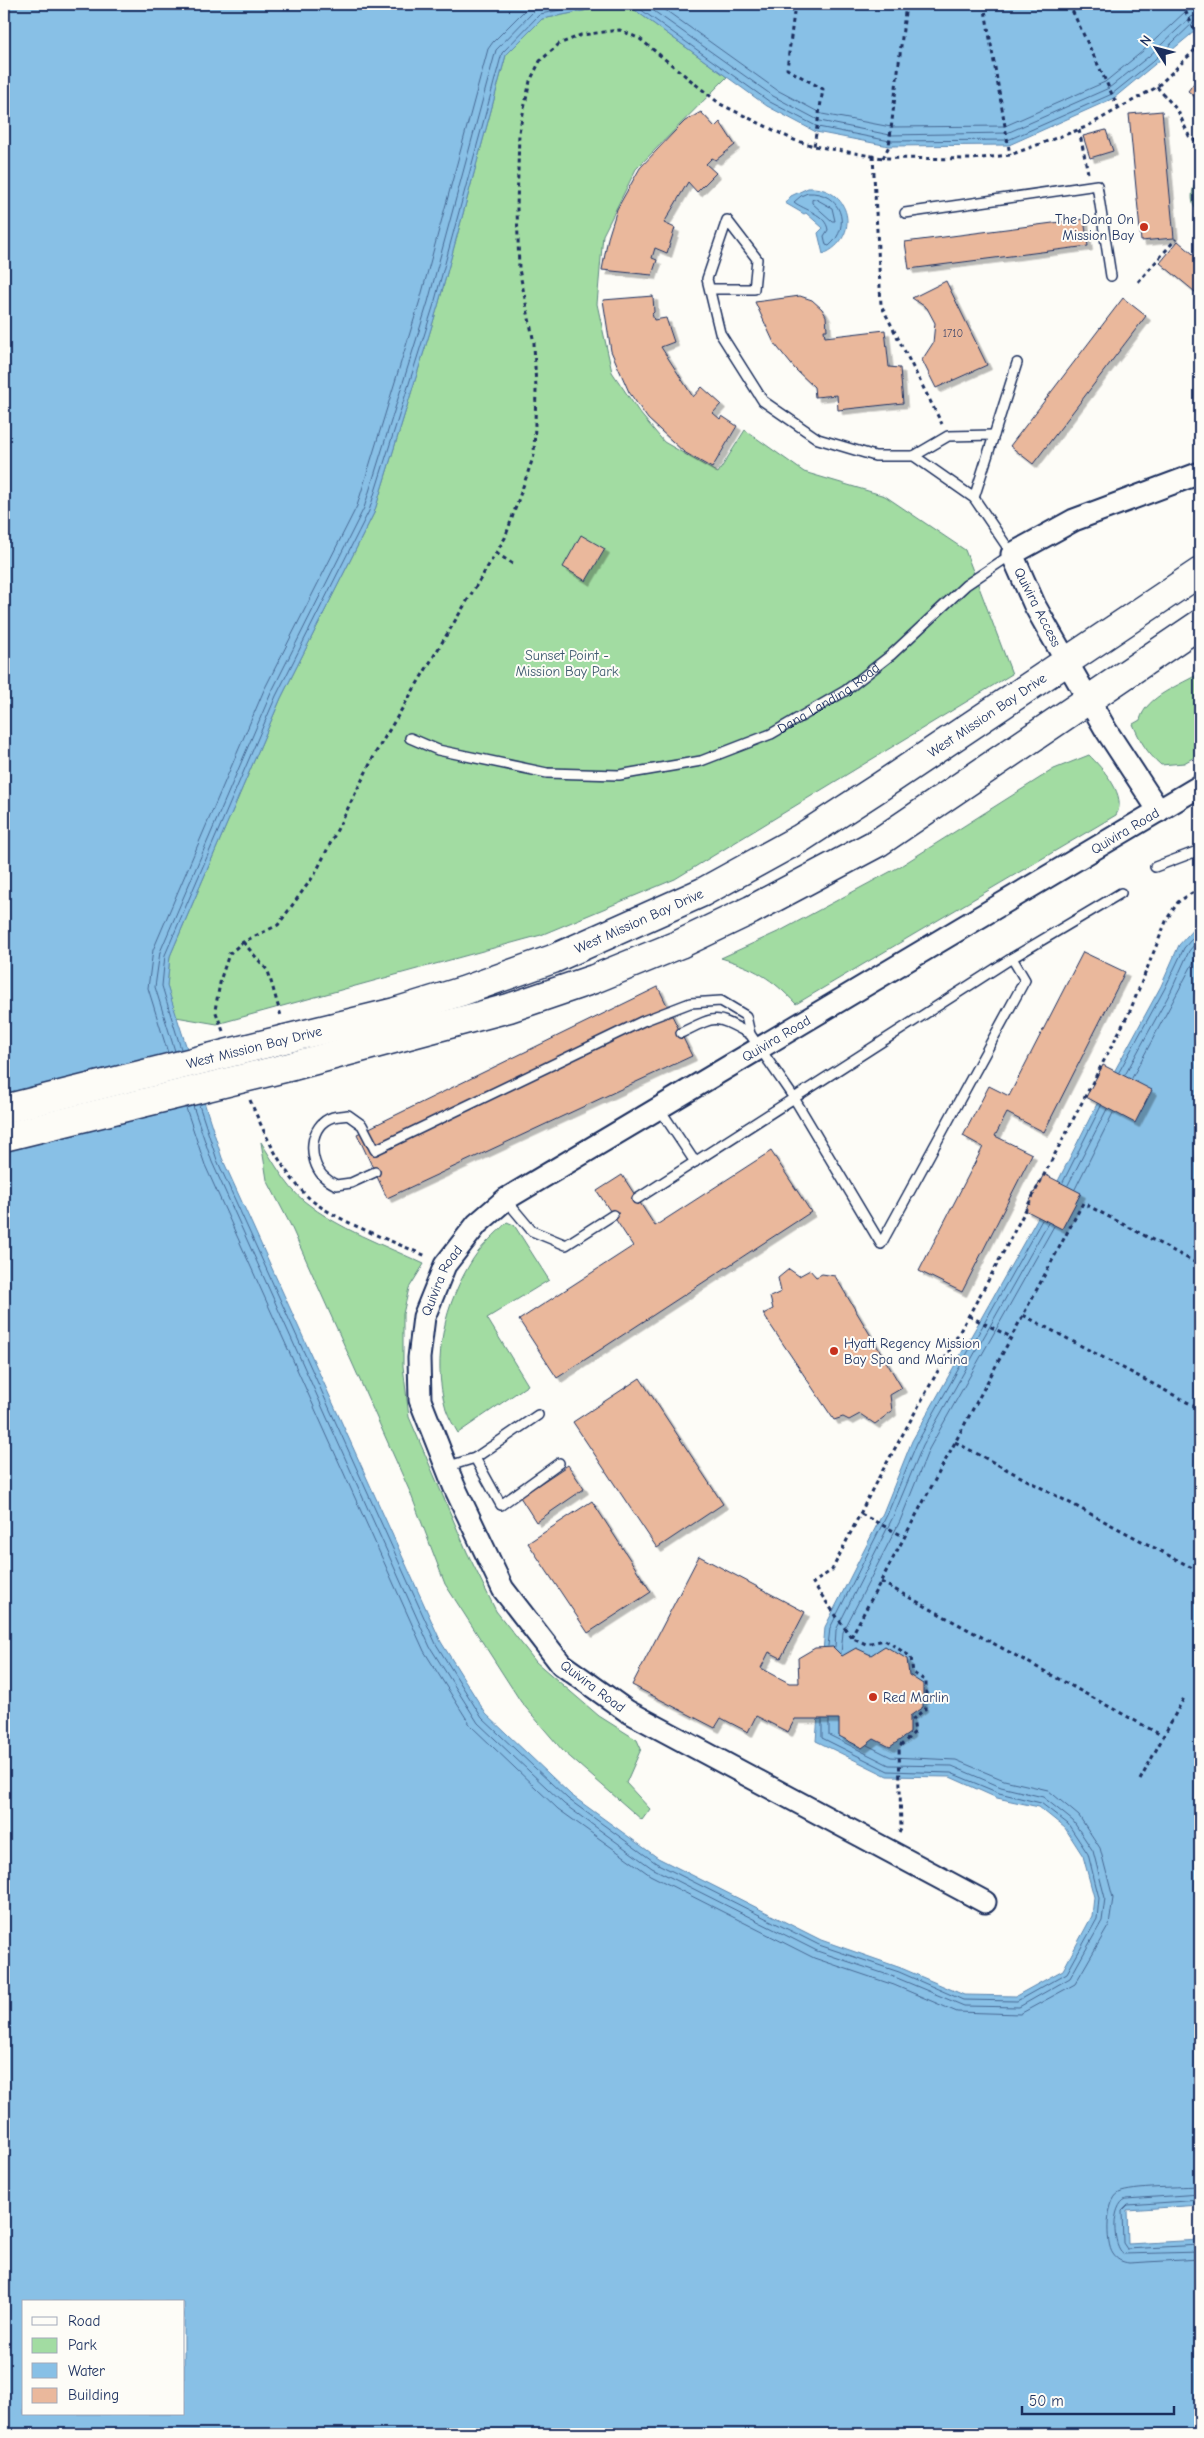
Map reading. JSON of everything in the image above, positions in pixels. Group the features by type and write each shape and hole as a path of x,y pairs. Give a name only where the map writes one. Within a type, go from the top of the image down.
{"main road":[{"name":"West Mission Bay Drive","path":"4,1109 284,1030 395,1012 472,988 553,959 703,892 824,823 1200,572"},
{"name":"West Mission Bay Drive","path":"4,1137 293,1066 509,1008 594,979 680,944 751,910 879,842 1200,624"}],"street":[{"name":"Dana Landing Road","path":"1012,554 1074,520 1200,473"},
{"name":"Quivira Access","path":"1012,554 1034,606 1089,700 1159,810"},
{"name":"Quivira Road","path":"984,1902 627,1711 561,1664 503,1589 446,1467 420,1400 419,1358 424,1317 445,1265 477,1224 506,1199 659,1108 756,1041 1200,786"}],"lane":[{"path":"905,213 1097,185 1111,276"},
{"path":"710,290 754,289 757,259 727,220 707,279 720,333 763,401 818,439 875,456 914,456 948,436 994,435"},
{"path":"974,498 1017,363"},
{"path":"914,456 974,498 1012,554"},
{"name":"Dana Landing Road","path":"410,738 438,750 547,773 620,774 702,762 771,734 845,691 891,655 966,585 1012,554"},
{"path":"1155,867 1200,850"},
{"path":"637,1198 1012,958 1121,893"},
{"path":"375,1172 351,1183 336,1186 323,1176 316,1162 311,1144 319,1127 331,1117 348,1115 362,1125 375,1150 644,1021 690,1003 721,1002 746,1016 756,1041 794,1098 881,1244 1024,980 1012,958"},
{"path":"681,1033 707,1020 718,1018 756,1041"},
{"path":"659,1108 695,1162"},
{"path":"506,1199 532,1230 566,1245 613,1214"},
{"path":"446,1467 474,1458 538,1415"},
{"path":"474,1458 501,1504 559,1463"}],"path":[{"path":"795,4 787,69 823,89 814,146"},
{"path":"883,158 889,146 906,4"},
{"path":"984,4 1010,155"},
{"path":"1069,4 1119,108"},
{"path":"226,1038 215,1010 221,978 229,954 243,942 278,925 315,874 376,752 505,538 534,455 536,390 534,343 519,269 517,210 519,132 530,81 540,61 559,44 581,35 620,30 640,39 720,104 770,129 814,146 883,158 972,159 1010,155 1079,130 1157,87 1199,46 1195,31 1182,4"},
{"path":"1157,87 1178,111 1189,136 1196,141 1200,150"},
{"path":"1079,130 1090,186"},
{"path":"873,156 881,305 948,436"},
{"path":"1138,282 1176,239"},
{"path":"496,553 516,566"},
{"path":"890,1852 901,1829 899,1747 915,1732 913,1719 926,1708 926,1681 913,1673 911,1657 885,1640 866,1644 851,1637 813,1583 832,1570 969,1316 1130,1011 1167,919 1178,902 1200,890"},
{"path":"243,942 268,971 284,1030"},
{"path":"247,1093 281,1163 307,1196 334,1214 445,1265"},
{"path":"851,1637 1083,1202 1200,1265"},
{"path":"1023,1315 1200,1409"},
{"path":"969,1316 1011,1337"},
{"path":"955,1442 1200,1572"},
{"path":"861,1514 905,1537"},
{"path":"880,1582 1163,1736"},
{"path":"1140,1780 1185,1696"}],"green space":[{"name":"Sunset Point - Mission Bay Park","path":"632,8 727,77 636,169 603,235 597,304 612,372 639,412 664,442 718,473 745,430 804,472 885,496 965,550 1012,674 675,879 541,935 217,1024 176,1017 167,986 170,956 281,698 374,513 438,306 506,55 542,19 593,9"},
{"path":"1200,176 1200,213 1196,210 1192,195"},
{"path":"1200,673 1200,754 1184,763 1161,765 1144,746 1133,724 1140,720 1149,704 1165,692"},
{"path":"1089,755 1107,775 1116,791 1119,808 1116,815 796,1004 779,987 762,975 721,958 782,930 899,867 1054,769"},
{"path":"261,1142 291,1188 317,1211 362,1236 424,1264 409,1288 403,1314 403,1366 409,1417 467,1552 496,1611 536,1662 599,1716 637,1740 641,1749 626,1783 650,1809 642,1820 563,1751 521,1702 445,1584 410,1492 290,1224 267,1180"},
{"path":"507,1222 514,1225 549,1280 487,1318 528,1385 458,1433 447,1412 442,1390 440,1370 443,1331 448,1312 463,1276 485,1244"}],"water":[{"path":"4,4 1200,4 1200,22 1195,31 1114,98 1009,145 889,146 816,132 767,106 632,8 593,9 542,19 506,55 438,306 374,513 281,698 170,956 167,986 222,1158 441,1642 486,1714 571,1795 658,1858 821,1940 901,1968 964,1995 1016,1996 1063,1970 1092,1916 1094,1897 1083,1856 1065,1828 1039,1807 997,1798 950,1777 887,1776 816,1741 825,1627 883,1513 912,1441 1054,1189 1102,1094 1161,986 1179,945 1196,926 1200,925 1200,2205 1127,2210 1128,2244 1200,2240 1200,2434 4,2434"},
{"path":"808,188 823,190 834,195 842,204 846,214 847,226 843,237 835,246 823,254 818,233 823,228 806,213 804,214 785,203 791,196"}],"building":[{"path":"1200,75 1200,101 1188,91"},
{"path":"1162,111 1174,238 1141,241 1129,114"},
{"path":"701,112 715,127 720,122 735,145 716,160 712,158 706,164 716,173 697,192 688,182 664,223 675,228 667,253 655,248 652,258 657,260 652,275 602,270 608,238 617,209 640,168 685,121"},
{"path":"1106,130 1113,151 1090,158 1083,136"},
{"path":"1084,219 1088,246 909,269 905,242"},
{"path":"1178,241 1200,260 1200,296 1160,263"},
{"path":"946,281 987,365 936,388 922,360 933,343 935,323 927,308 912,298"},
{"path":"653,296 654,312 652,314 654,320 666,318 674,342 661,347 693,397 702,387 721,404 713,413 720,419 722,416 737,426 712,468 684,452 648,419 629,392 611,351 603,300"},
{"path":"800,296 812,300 822,309 826,316 827,330 824,330 825,337 885,330 889,367 900,368 903,403 838,410 837,395 815,397 814,387 795,369 774,343 755,302"},
{"path":"1123,298 1146,316 1033,464 1010,446"},
{"path":"581,535 605,549 586,581 563,567"},
{"path":"1083,952 1125,972 1044,1132 1007,1113 995,1136 1032,1154 962,1292 919,1271 983,1147 963,1136 989,1086 1009,1096"},
{"path":"658,987 692,1056 387,1198 357,1134"},
{"path":"1103,1065 1152,1090 1135,1123 1086,1097"},
{"path":"771,1151 811,1212 557,1378 519,1320 633,1246 597,1191 622,1175 655,1226"},
{"path":"1044,1174 1081,1193 1062,1229 1025,1210"},
{"name":"Hyatt Regency Mission Bay Spa and Marina","path":"789,1269 799,1276 810,1270 816,1277 822,1274 835,1276 902,1388 890,1395 892,1411 875,1424 860,1414 849,1420 843,1417 834,1420 763,1314 773,1309 770,1297 781,1292 778,1278"},
{"path":"640,1378 723,1504 657,1548 573,1422"},
{"path":"568,1465 584,1489 536,1522 520,1497"},
{"path":"592,1501 651,1592 588,1633 528,1543"},
{"path":"699,1556 805,1612 781,1658 769,1652 761,1668 789,1683 799,1683 798,1658 815,1648 833,1647 842,1656 856,1648 871,1655 885,1646 907,1659 909,1675 923,1684 923,1707 910,1716 910,1733 890,1747 874,1739 862,1748 839,1736 839,1719 795,1719 788,1732 756,1716 748,1732 721,1718 715,1728 632,1685"}],"place":[{"name":"The Dana On Mission Bay","path":"1144,227"},
{"name":"Hyatt Regency Mission Bay Spa and Marina","path":"834,1351"},
{"name":"Red Marlin","path":"873,1697"}]}
